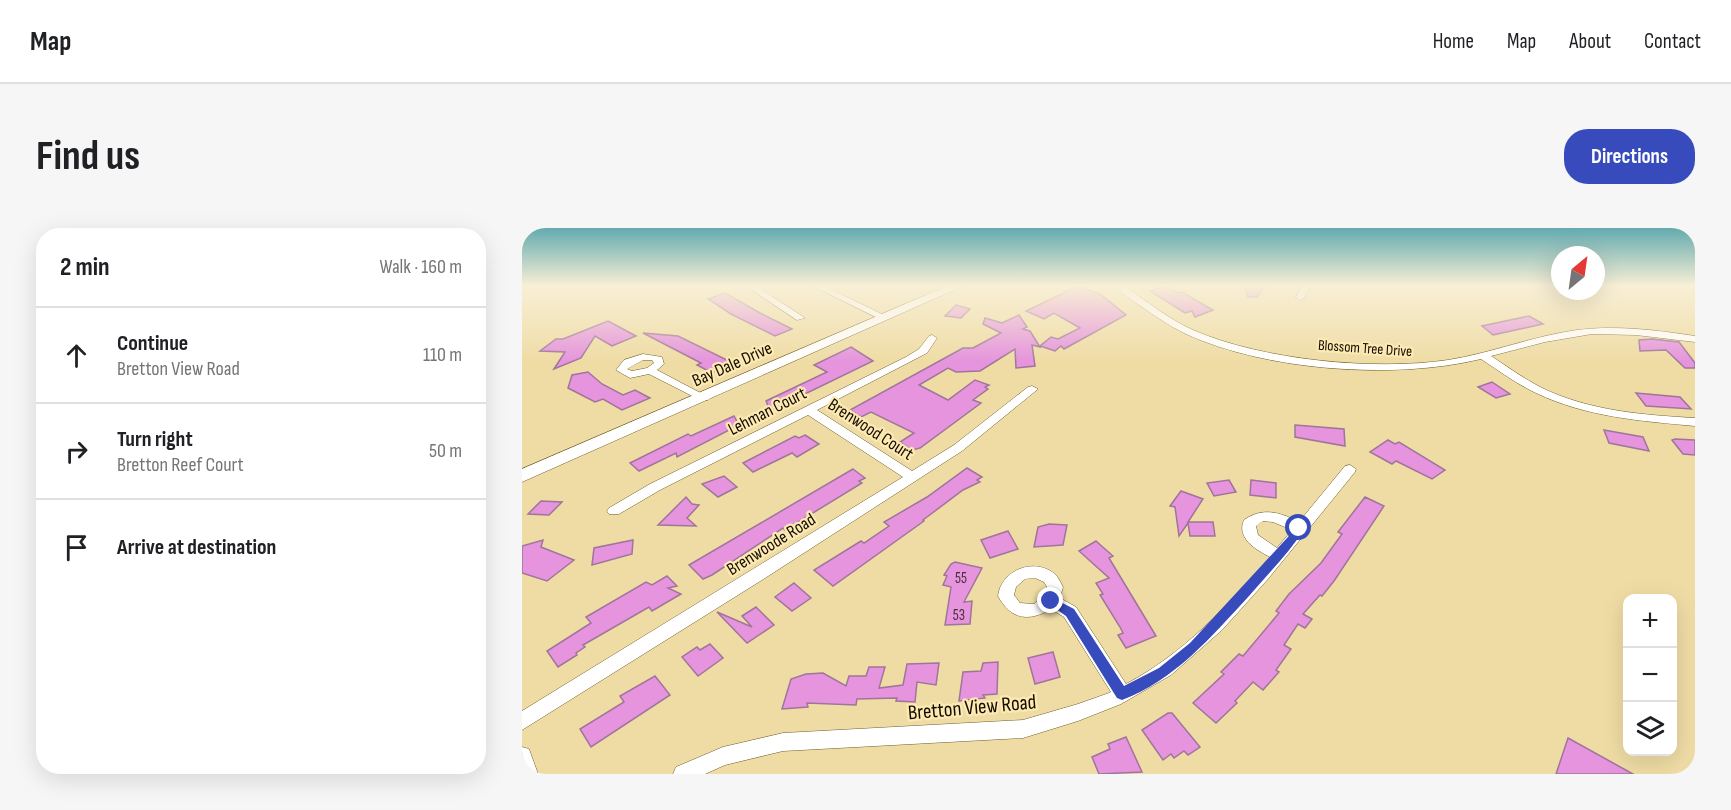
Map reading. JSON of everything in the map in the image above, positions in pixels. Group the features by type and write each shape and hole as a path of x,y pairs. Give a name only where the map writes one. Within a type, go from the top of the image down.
{"street":[{"path":"790,311 800,318"},
{"path":"871,311 885,318"},
{"name":"Bay Dale Drive","path":"522,476 900,311"},
{"name":"Blossom Tree Drive","path":"1155,311 1192,333 1263,353 1386,368 1417,367 1484,356 1549,338 1587,332 1627,332 1695,339"},
{"name":"Lehman Court","path":"614,511 655,487 910,359 923,351 932,338"},
{"path":"1484,356 1541,391 1575,404 1612,414 1695,422"},
{"path":"650,371 704,398"},
{"name":"Brenwoode Road","path":"522,721 958,448 1032,389"},
{"name":"Brenwood Court","path":"809,410 912,477"},
{"name":"Bretton View Road","path":"683,774 723,756 783,742 1023,729 1061,719 1122,694 1163,671 1195,647 1279,555 1350,469"},
{"path":"1279,555 1257,544 1250,537 1249,524 1261,516 1272,516 1299,528"},
{"path":"1051,601 1070,612 1122,694"},
{"path":"522,756 528,774"}],"building":[{"path":"727,311 757,311 792,329 775,336"},
{"path":"950,311 968,311 961,318 945,316"},
{"path":"1027,311 1122,311 1126,315 1064,349 1061,346 1055,351 1040,346 1051,337 1058,339 1080,328 1054,313 1044,319"},
{"path":"1192,311 1209,311 1195,317"},
{"path":"1019,315 1027,327 1023,329 1030,331 1040,347 1032,345 1035,366 1016,368 1015,349 980,371 956,372 948,368 919,385 948,400 975,380 989,385 985,387 988,389 973,400 981,403 920,448 912,450 900,442 914,433 871,412 861,417 850,410 963,348 973,348 1001,333 983,324 985,318 1002,323"},
{"path":"1529,316 1543,324 1493,335 1482,326"},
{"path":"608,321 636,336 612,346 595,336 581,358 554,369 565,352 540,351 556,339 563,339"},
{"path":"643,333 678,336 733,363 712,373 697,365 701,363"},
{"path":"1639,340 1679,342 1695,363 1695,368 1685,368 1666,350 1640,351"},
{"path":"851,347 873,361 770,411 766,401 827,372 814,365"},
{"path":"588,372 602,384 623,395 635,390 650,398 622,410 603,399 595,402 568,388 572,375"},
{"path":"1492,382 1510,394 1496,398 1478,387"},
{"path":"1636,393 1680,397 1691,409 1646,406"},
{"path":"734,416 739,425 677,457 676,453 639,471 630,463 688,434 691,436"},
{"path":"1295,425 1344,429 1345,446 1295,437"},
{"path":"1604,430 1643,437 1649,451 1609,443"},
{"path":"805,435 819,444 797,457 792,453 753,472 743,463 795,436 799,438"},
{"path":"1388,440 1395,444 1399,442 1445,470 1432,479 1396,461 1392,464 1370,452"},
{"path":"1672,440 1695,440 1695,455 1683,454"},
{"path":"967,468 982,477 977,480 980,482 963,490 833,586 814,570 861,541 864,543 889,526 884,522 927,497"},
{"path":"853,469 865,478 859,481 862,483 785,530 783,528 712,575 703,579 689,565"},
{"path":"724,476 737,487 718,497 702,484"},
{"path":"1229,480 1236,492 1214,496 1207,483"},
{"path":"1251,480 1276,483 1276,498 1250,495"},
{"path":"1181,491 1203,499 1188,522 1213,522 1215,536 1190,536 1188,523 1179,536 1175,507 1170,506"},
{"path":"686,497 692,504 699,505 687,518 696,526 658,525"},
{"path":"1365,497 1384,506 1334,581 1303,614 1312,619 1305,628 1298,624 1284,645 1291,649 1276,670 1279,672 1263,690 1253,682 1235,701 1237,703 1216,723 1193,703 1224,674 1221,672 1239,654 1243,656 1279,613 1276,611 1289,594 1321,563 1342,534 1338,532"},
{"path":"541,501 562,502 549,515 528,514"},
{"path":"1049,524 1067,525 1063,545 1034,547 1038,527"},
{"path":"1008,531 1018,549 990,558 981,540"},
{"path":"543,540 541,547 574,560 547,581 522,573 522,546"},
{"path":"633,540 632,554 592,565 594,548"},
{"path":"1096,541 1113,556 1109,558 1156,636 1126,648 1118,635 1123,633 1100,595 1103,594 1096,583 1109,578 1079,551"},
{"path":"955,562 982,568 964,602 972,601 970,624 945,625 951,587 943,585 947,576 944,575"},
{"path":"667,576 677,586 668,588 681,594 652,611 649,607 583,645 585,647 576,653 577,655 558,667 547,651 591,623 586,617 646,582 652,585"},
{"path":"794,583 811,598 792,611 775,597"},
{"path":"756,607 774,625 747,643 717,612 752,627 742,616"},
{"path":"710,644 723,658 698,676 682,657 697,647 700,650"},
{"path":"1053,652 1060,677 1035,684 1028,658"},
{"path":"998,662 997,694 959,701 963,672 981,671 983,663"},
{"path":"939,663 936,685 917,682 915,702 896,701 897,698 857,699 856,705 807,703 808,707 782,709 791,679 806,674 823,673 846,686 849,676 866,676 869,667 885,667 879,688 903,685 907,664"},
{"path":"655,676 670,695 591,747 580,729 624,702 620,696"},
{"path":"1168,713 1172,713 1200,747 1188,755 1184,751 1174,758 1171,754 1163,760 1142,730"},
{"path":"1126,737 1142,772 1099,774 1092,757 1110,749 1108,744"},
{"path":"1568,738 1633,774 1556,774"}],"route":[{"path":"1051,601 1070,612 1122,694 1163,671 1195,647 1279,555 1299,528"}]}
